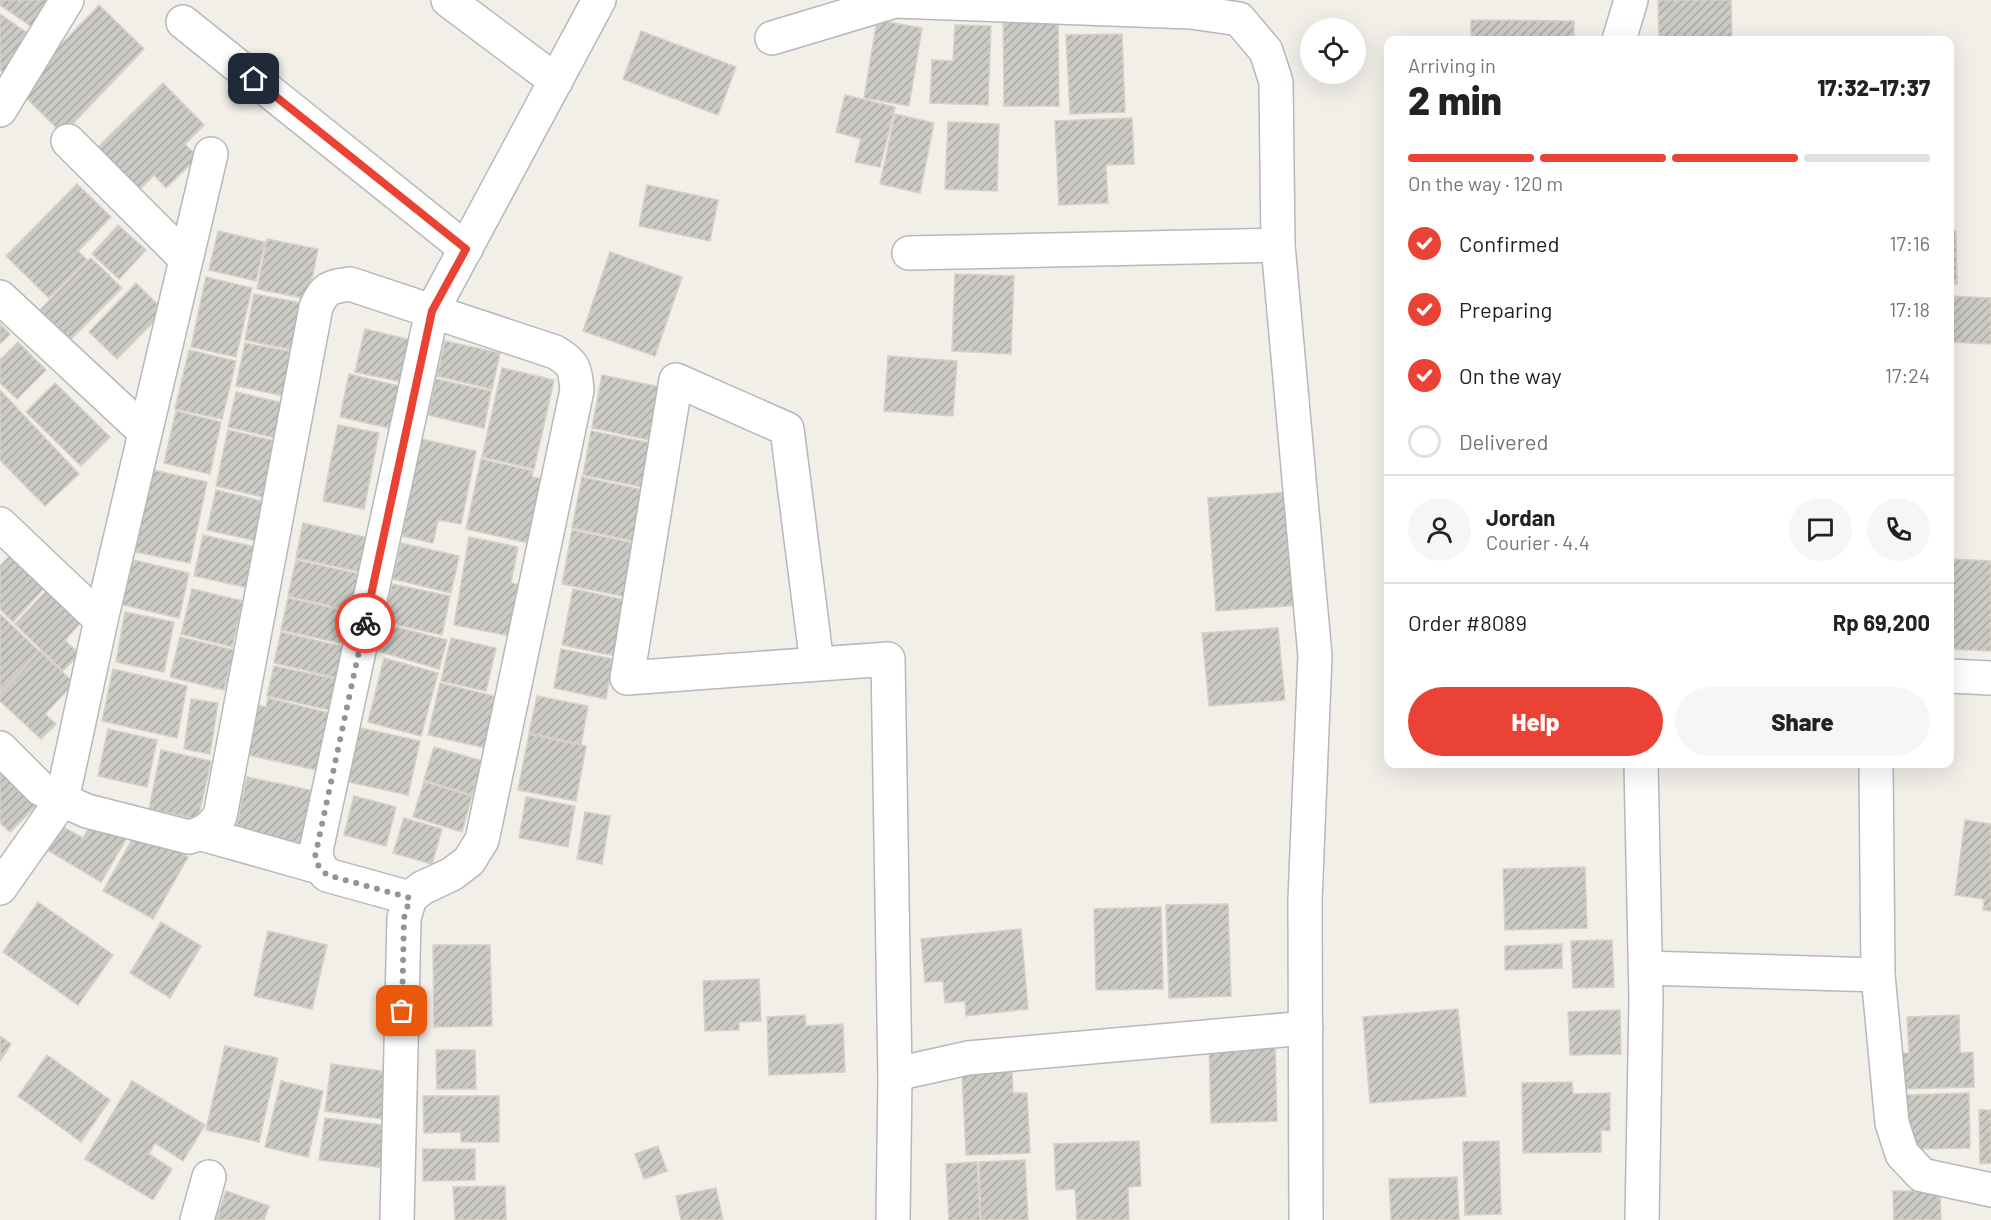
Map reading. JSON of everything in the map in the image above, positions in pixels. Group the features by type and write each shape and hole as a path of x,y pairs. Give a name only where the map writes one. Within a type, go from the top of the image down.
{"street":[{"path":"0,111 67,0"},
{"path":"448,0 556,81"},
{"path":"410,898 327,875 319,867 315,857 317,846 432,311 599,0"},
{"path":"1620,36 1631,0"},
{"path":"772,38 880,3 895,1 1103,5 1191,12 1239,19 1266,51 1276,82 1278,245 1315,656 1305,900 1306,1220"},
{"path":"183,22 466,249"},
{"path":"68,141 185,258"},
{"path":"0,888 62,800 101,620 211,154"},
{"path":"909,253 1278,245"},
{"path":"0,748 42,789 87,811 189,837 202,834 212,828 220,816 316,307 323,292 333,286 350,284 555,352 569,360 575,371 577,390 482,840 469,861 452,874 422,888 410,898 404,918 397,1220"},
{"path":"0,297 145,432"},
{"path":"817,664 787,429 676,380 627,678 888,660 895,1077 893,1220"},
{"path":"0,524 101,620"},
{"path":"1954,676 1991,678"},
{"path":"1641,768 1646,968 1642,1220"},
{"path":"1876,768 1878,975 1892,1123 1902,1154 1922,1175 1991,1190"},
{"path":"202,834 319,867"},
{"path":"1646,968 1878,975"},
{"path":"895,1077 905,1072 968,1058 1306,1028"},
{"path":"197,1220 209,1178"}],"building":[{"path":"0,0 55,0 35,29 0,5"},
{"path":"1658,0 1731,0 1732,36 1659,36"},
{"path":"99,5 144,49 63,134 18,90"},
{"path":"1003,12 1058,12 1059,106 1004,106"},
{"path":"0,14 33,37 7,75 0,70"},
{"path":"877,20 922,28 909,106 864,98"},
{"path":"1471,20 1574,21 1574,36 1471,36"},
{"path":"955,25 991,26 988,105 930,103 932,60 953,61"},
{"path":"641,31 736,67 718,115 623,79"},
{"path":"1122,34 1125,112 1070,114 1066,35"},
{"path":"163,83 204,125 185,144 198,157 166,188 154,175 138,191 97,148"},
{"path":"845,95 895,107 880,167 855,162 861,139 836,132"},
{"path":"895,114 934,123 920,193 880,184"},
{"path":"1132,118 1134,164 1106,165 1108,203 1059,205 1055,121"},
{"path":"948,122 999,124 997,191 945,189"},
{"path":"77,184 111,217 78,251 87,260 49,298 6,256"},
{"path":"647,185 718,200 710,241 639,226"},
{"path":"118,225 146,250 119,279 92,254"},
{"path":"218,231 265,242 256,281 209,270"},
{"path":"1954,231 1956,231 1957,284 1954,284"},
{"path":"267,239 318,249 308,299 257,289"},
{"path":"610,252 682,277 655,356 583,331"},
{"path":"91,258 122,288 71,339 40,310"},
{"path":"955,274 1014,276 1011,354 952,351"},
{"path":"206,277 252,288 236,357 191,347"},
{"path":"136,283 164,311 117,359 89,332"},
{"path":"254,294 307,304 298,351 245,340"},
{"path":"1954,296 1991,298 1991,344 1954,342"},
{"path":"0,324 10,334 0,344"},
{"path":"365,329 411,340 402,382 355,372"},
{"path":"445,341 500,353 492,389 437,376"},
{"path":"18,342 46,370 17,399 0,383 0,360"},
{"path":"245,343 299,353 290,397 236,386"},
{"path":"189,350 236,361 222,419 175,409"},
{"path":"888,356 957,361 953,416 884,411"},
{"path":"502,368 554,380 534,469 482,457"},
{"path":"349,374 399,386 389,428 340,417"},
{"path":"602,375 665,388 655,441 592,428"},
{"path":"436,379 491,391 484,428 428,415"},
{"path":"55,383 110,437 81,466 26,412"},
{"path":"0,390 79,474 45,506 0,460"},
{"path":"236,392 292,405 284,440 228,427"},
{"path":"176,411 221,422 210,474 164,463"},
{"path":"338,425 379,433 364,509 323,501"},
{"path":"228,430 284,443 271,499 216,486"},
{"path":"591,431 656,444 648,488 583,475"},
{"path":"421,439 476,451 461,524 438,520 433,543 402,536"},
{"path":"481,459 533,471 532,477 548,480 533,544 466,529"},
{"path":"153,470 207,482 190,563 135,552"},
{"path":"582,477 648,491 638,542 572,528"},
{"path":"216,490 270,503 262,542 207,530"},
{"path":"1293,492 1302,605 1216,611 1208,498"},
{"path":"303,523 369,538 361,572 296,558"},
{"path":"572,530 638,544 627,597 562,584"},
{"path":"203,535 259,548 250,588 194,576"},
{"path":"469,537 518,547 511,583 524,586 515,637 454,625"},
{"path":"401,543 459,556 451,593 393,579"},
{"path":"15,550 49,583 13,622 0,609 0,566"},
{"path":"129,559 189,573 179,618 119,604"},
{"path":"1954,559 1991,561 1991,651 1954,649"},
{"path":"296,560 360,574 352,611 288,596"},
{"path":"392,584 450,596 442,635 384,622"},
{"path":"51,586 85,618 65,640 79,654 63,671 15,624"},
{"path":"192,589 243,601 232,647 181,634"},
{"path":"573,589 626,600 616,656 562,645"},
{"path":"288,598 351,612 344,644 281,630"},
{"path":"125,612 174,622 164,672 116,662"},
{"path":"0,614 39,651 0,693"},
{"path":"384,624 447,640 439,669 377,651"},
{"path":"1278,628 1285,700 1209,706 1202,633"},
{"path":"281,632 344,647 338,678 274,663"},
{"path":"180,637 234,650 224,690 170,677"},
{"path":"451,638 496,648 486,691 441,681"},
{"path":"561,649 613,659 606,699 554,688"},
{"path":"40,651 74,683 45,714 56,724 41,739 0,701 0,694"},
{"path":"384,658 438,673 421,736 368,722"},
{"path":"274,666 336,679 330,710 267,696"},
{"path":"113,669 187,686 177,738 102,721"},
{"path":"440,683 502,698 490,749 428,735"},
{"path":"537,696 588,706 581,744 529,733"},
{"path":"268,698 329,713 317,770 243,754 254,704 266,707"},
{"path":"191,699 218,703 210,754 184,749"},
{"path":"356,727 420,741 408,795 344,781"},
{"path":"108,729 157,740 147,787 98,776"},
{"path":"529,734 586,746 576,801 518,790"},
{"path":"434,747 482,761 472,795 424,780"},
{"path":"161,750 211,761 198,819 149,809"},
{"path":"0,761 40,802 10,832 0,823"},
{"path":"247,777 315,791 304,844 236,829"},
{"path":"424,782 472,796 462,832 413,817"},
{"path":"354,796 396,807 386,846 344,835"},
{"path":"526,797 575,806 568,847 519,838"},
{"path":"585,812 610,816 602,864 577,859"},
{"path":"95,817 128,836 101,882 44,848 58,824 83,838"},
{"path":"404,818 442,829 432,864 393,853"},
{"path":"1965,820 1991,824 1991,911 1983,910 1984,899 1955,895"},
{"path":"139,827 188,857 153,919 103,891"},
{"path":"1585,867 1587,928 1505,930 1503,869"},
{"path":"38,902 113,955 78,1005 3,952"},
{"path":"1228,904 1231,996 1169,998 1166,905"},
{"path":"1161,907 1163,989 1096,990 1094,909"},
{"path":"161,922 201,946 170,998 130,973"},
{"path":"1021,929 1028,1009 966,1016 965,1001 945,1003 943,981 925,982 921,939"},
{"path":"268,931 327,945 312,1009 254,996"},
{"path":"1612,940 1614,987 1573,988 1571,941"},
{"path":"1562,944 1562,968 1505,970 1505,946"},
{"path":"433,945 490,945 492,1026 434,1027"},
{"path":"759,979 761,1021 739,1022 739,1030 705,1031 703,981"},
{"path":"1458,1009 1466,1096 1370,1103 1363,1017"},
{"path":"1620,1010 1621,1054 1570,1055 1568,1012"},
{"path":"805,1015 806,1026 843,1024 845,1072 769,1075 767,1017"},
{"path":"1959,1015 1960,1053 1973,1052 1974,1087 1901,1089 1900,1053 1909,1053 1907,1017"},
{"path":"0,1036 11,1044 0,1061"},
{"path":"1275,1042 1277,1121 1211,1123 1209,1043"},
{"path":"225,1046 278,1058 259,1142 206,1130"},
{"path":"436,1050 475,1050 476,1089 437,1089"},
{"path":"47,1055 110,1100 81,1142 18,1096"},
{"path":"331,1064 396,1073 390,1120 325,1111"},
{"path":"1012,1071 1013,1093 1027,1093 1030,1153 966,1155 962,1073"},
{"path":"132,1081 205,1125 183,1161 155,1143 149,1154 172,1169 153,1200 85,1159"},
{"path":"281,1081 323,1091 308,1157 265,1147"},
{"path":"1572,1082 1573,1094 1610,1093 1610,1131 1601,1130 1601,1152 1523,1153 1522,1083"},
{"path":"1969,1093 1970,1148 1908,1149 1907,1095"},
{"path":"423,1096 499,1096 499,1142 461,1142 461,1132 424,1133"},
{"path":"1979,1110 1991,1110 1991,1163 1980,1164"},
{"path":"325,1118 399,1127 394,1169 319,1160"},
{"path":"1139,1141 1141,1186 1128,1187 1129,1220 1077,1220 1075,1189 1056,1190 1054,1144"},
{"path":"1499,1141 1501,1214 1465,1215 1463,1142"},
{"path":"658,1146 667,1171 644,1179 635,1154"},
{"path":"423,1149 475,1149 475,1180 423,1181"},
{"path":"1025,1160 1028,1220 981,1220 979,1162"},
{"path":"977,1162 980,1220 949,1220 946,1164"},
{"path":"1457,1177 1459,1220 1391,1220 1389,1179"},
{"path":"505,1186 506,1220 455,1220 453,1187"},
{"path":"716,1188 723,1220 681,1220 676,1196"},
{"path":"226,1191 269,1206 264,1220 216,1220"},
{"path":"1893,1191 1940,1191 1941,1220 1894,1220"}],"way so far":[{"path":"365,623 315,857 319,867 327,875 410,898 404,918 402,1011"}],"route":[{"path":"254,79 466,249 432,311 365,623"}]}
